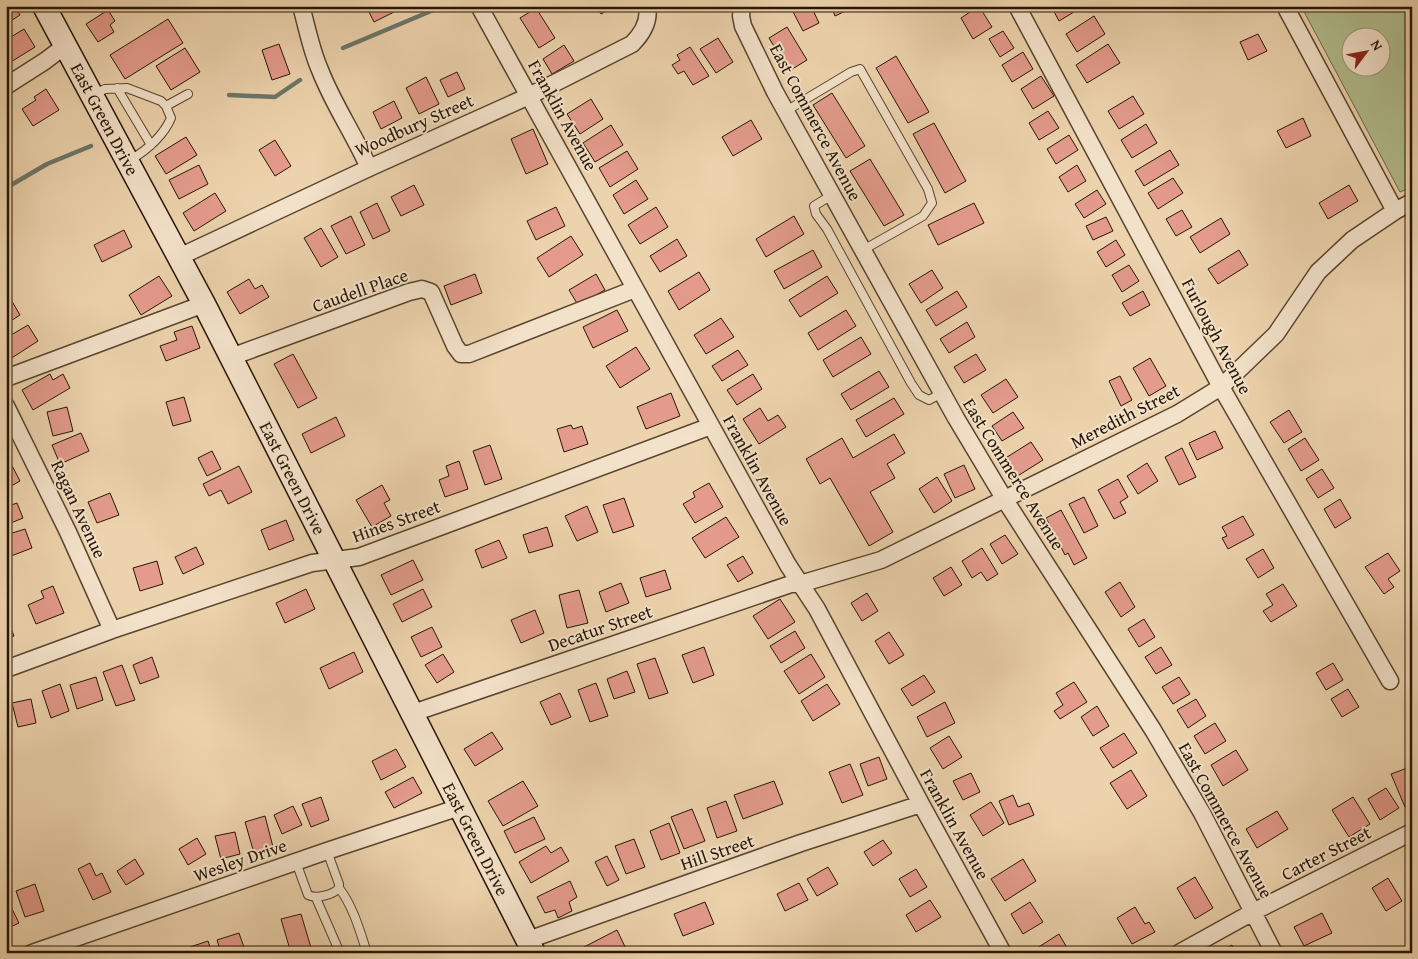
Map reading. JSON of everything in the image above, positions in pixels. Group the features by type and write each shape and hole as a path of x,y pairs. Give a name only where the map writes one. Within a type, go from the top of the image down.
{"main road":[{"name":"East Green Drive","path":"44,6 204,304 413,713 529,949"}],"street":[{"path":"301,6 319,68 369,168"},
{"name":"Franklin Avenue","path":"479,6 788,565 817,609 920,804 1003,953"},
{"name":"East Commerce Avenue","path":"742,6 743,26 786,111 942,393 1005,500 1153,730 1202,813 1274,953"},
{"name":"Furlough Avenue","path":"1017,6 1221,387 1390,681"},
{"path":"1285,6 1395,211"},
{"name":"Woodbury Street","path":"179,257 529,96 632,44 645,26 648,9"},
{"path":"6,86 66,45"},
{"name":"Meredith Street","path":"800,584 881,560 1177,414 1221,387 1276,334 1318,272 1352,240 1412,202"},
{"name":"Caudell Place","path":"231,357 409,292 422,289 431,292 455,346 461,354 469,354 635,289"},
{"path":"6,378 204,304"},
{"name":"Ragan Avenue","path":"6,406 68,532 112,630"},
{"name":"Hines Street","path":"6,669 112,630 312,563 359,557 711,426"},
{"name":"Decatur Street","path":"413,713 791,584 800,584"},
{"name":"Hill Street","path":"529,949 801,844 920,804"},
{"name":"Wesley Drive","path":"32,953 326,851 460,807"},
{"name":"Carter Street","path":"1179,953 1253,912 1412,832"}],"lane":[{"path":"786,111 851,72 860,70 928,189 932,203 923,216 863,250"},
{"path":"118,88 151,145"},
{"path":"92,95 105,89 127,88 161,101 166,106 170,118 168,126 145,151 128,162"},
{"path":"166,106 188,94"},
{"path":"832,195 814,206 816,214 919,395 929,400 942,393"},
{"path":"326,851 339,888 353,913 367,953"},
{"path":"296,862 308,895 316,898 334,892 339,888"},
{"path":"316,898 340,953"}],"path":[{"path":"648,9 709,6"}],"green space":[{"path":"1301,6 1412,6 1412,187 1400,192"}],"building":[{"path":"6,6 15,6 20,15 6,24"},
{"path":"366,6 406,6 374,22"},
{"path":"596,6 615,6 601,14"},
{"path":"790,6 811,6 819,23 803,31"},
{"path":"831,6 853,6 854,7 835,16"},
{"path":"979,6 992,27 973,39 961,18"},
{"path":"1051,6 1084,6 1059,21"},
{"path":"536,8 555,38 539,48 520,18"},
{"path":"108,10 115,21 110,25 114,32 98,42 86,24"},
{"path":"1094,16 1105,34 1077,52 1066,34"},
{"path":"168,19 183,43 125,79 110,55"},
{"path":"787,27 807,60 789,71 769,38"},
{"path":"24,29 35,47 6,65 6,40"},
{"path":"1003,31 1014,48 1000,57 989,39"},
{"path":"1258,34 1267,51 1248,60 1240,42"},
{"path":"718,38 733,62 716,73 700,49"},
{"path":"279,44 290,74 272,80 262,50"},
{"path":"1108,44 1120,63 1087,83 1076,65"},
{"path":"564,45 574,61 552,74 543,59"},
{"path":"690,47 709,76 693,85 684,71 678,74 672,65 680,60 677,55"},
{"path":"185,48 200,72 171,90 156,66"},
{"path":"1023,52 1033,69 1012,82 1002,65"},
{"path":"896,56 929,112 908,123 876,68"},
{"path":"457,72 465,89 448,97 440,80"},
{"path":"1041,76 1054,96 1033,109 1021,89"},
{"path":"426,77 439,104 419,114 406,88"},
{"path":"46,89 59,110 33,126 22,109 36,100 34,97"},
{"path":"832,93 865,146 846,158 813,105"},
{"path":"1133,96 1144,114 1119,129 1108,111"},
{"path":"591,99 603,119 580,134 567,114"},
{"path":"394,101 402,118 381,129 373,112"},
{"path":"1048,111 1059,128 1039,140 1029,123"},
{"path":"1303,118 1311,136 1286,148 1277,131"},
{"path":"751,120 762,139 733,156 722,137"},
{"path":"934,123 966,181 945,193 913,134"},
{"path":"1146,124 1157,143 1132,158 1121,140"},
{"path":"611,125 623,145 595,162 583,143"},
{"path":"533,129 548,164 526,174 511,139"},
{"path":"1069,135 1078,150 1056,164 1047,149"},
{"path":"186,137 197,155 166,174 155,156"},
{"path":"275,140 291,166 275,176 259,150"},
{"path":"1170,150 1179,165 1144,186 1135,171"},
{"path":"627,151 638,169 610,187 599,168"},
{"path":"870,159 904,215 884,226 850,171"},
{"path":"199,165 208,184 179,199 169,180"},
{"path":"1077,165 1086,181 1068,192 1059,177"},
{"path":"1173,178 1183,193 1158,209 1148,193"},
{"path":"636,180 648,199 624,214 613,195"},
{"path":"414,185 424,205 401,216 391,197"},
{"path":"1349,185 1358,201 1328,219 1319,203"},
{"path":"1097,190 1106,204 1084,218 1075,204"},
{"path":"215,193 226,211 194,231 183,213"},
{"path":"377,203 390,231 373,239 360,212"},
{"path":"974,203 984,223 938,245 928,225"},
{"path":"556,207 565,226 536,240 527,221"},
{"path":"656,207 668,227 640,244 628,225"},
{"path":"1182,210 1192,227 1176,236 1166,219"},
{"path":"351,216 365,245 346,254 331,226"},
{"path":"794,216 804,234 766,257 756,239"},
{"path":"1106,217 1113,231 1093,240 1086,226"},
{"path":"1221,218 1230,234 1200,253 1190,237"},
{"path":"321,228 338,257 321,267 304,238"},
{"path":"124,230 132,247 102,262 94,245"},
{"path":"571,236 583,255 549,277 537,258"},
{"path":"677,239 687,256 660,272 650,256"},
{"path":"1116,240 1125,255 1106,267 1097,252"},
{"path":"813,250 822,267 784,289 774,271"},
{"path":"1239,250 1248,265 1218,284 1208,269"},
{"path":"1129,265 1139,281 1122,292 1112,275"},
{"path":"932,270 943,288 921,303 909,284"},
{"path":"699,272 710,290 679,310 668,291"},
{"path":"475,274 482,293 451,305 444,286"},
{"path":"596,274 605,290 578,305 569,290"},
{"path":"159,276 172,296 141,315 129,295"},
{"path":"827,276 838,293 800,317 789,300"},
{"path":"249,279 255,289 262,285 269,297 240,314 227,292"},
{"path":"957,291 967,307 936,326 926,310"},
{"path":"1143,291 1150,305 1130,316 1122,303"},
{"path":"10,298 20,315 6,324 6,300"},
{"path":"617,310 628,331 593,348 583,327"},
{"path":"846,310 856,326 818,350 808,333"},
{"path":"721,318 734,337 706,354 694,335"},
{"path":"967,322 975,337 949,353 940,339"},
{"path":"28,325 38,341 7,361 6,338"},
{"path":"192,326 200,348 166,361 160,346 177,340 174,332"},
{"path":"861,337 871,354 833,377 823,360"},
{"path":"636,347 650,369 620,388 606,366"},
{"path":"738,350 748,365 722,381 712,366"},
{"path":"293,354 317,398 298,408 274,364"},
{"path":"976,354 986,370 964,383 954,367"},
{"path":"1150,358 1166,386 1149,396 1133,368"},
{"path":"879,371 889,387 851,410 841,394"},
{"path":"50,374 53,380 63,374 70,388 33,410 22,390"},
{"path":"753,374 762,389 737,405 727,390"},
{"path":"1120,376 1132,400 1121,406 1109,381"},
{"path":"1006,379 1018,397 993,413 981,395"},
{"path":"671,393 680,416 646,429 637,407"},
{"path":"184,397 191,421 173,426 166,402"},
{"path":"894,398 904,414 866,437 856,420"},
{"path":"67,407 73,431 53,436 47,412"},
{"path":"760,408 768,421 778,415 786,427 759,444 743,419"},
{"path":"1289,410 1302,432 1284,443 1270,422"},
{"path":"1013,412 1024,428 1002,441 992,426"},
{"path":"336,417 345,436 311,453 302,434"},
{"path":"571,425 573,429 582,426 588,444 564,452 557,429"},
{"path":"1215,431 1223,448 1197,460 1189,443"},
{"path":"81,433 89,451 60,464 52,445"},
{"path":"894,434 905,453 887,464 895,478 870,492 893,532 869,546 830,478 820,484 806,459 842,438 853,458"},
{"path":"1305,438 1319,460 1301,471 1288,449"},
{"path":"1031,442 1043,460 1016,477 1004,459"},
{"path":"490,445 502,479 485,485 473,451"},
{"path":"1182,448 1196,477 1179,485 1165,457"},
{"path":"212,451 221,469 207,476 198,458"},
{"path":"8,458 20,481 6,489 6,459"},
{"path":"459,461 468,489 445,497 439,480 449,476 446,466"},
{"path":"1147,463 1158,481 1138,494 1127,476"},
{"path":"964,465 975,489 955,498 944,474"},
{"path":"239,466 252,492 228,504 221,490 209,496 203,484"},
{"path":"1322,469 1334,488 1318,498 1306,479"},
{"path":"937,477 952,501 934,513 919,489"},
{"path":"1118,479 1128,497 1120,502 1126,513 1114,519 1098,490"},
{"path":"709,483 723,507 695,523 683,504 695,497 693,492"},
{"path":"382,485 390,500 384,503 391,516 372,527 356,500"},
{"path":"110,493 119,515 97,523 88,502"},
{"path":"1084,497 1098,526 1084,533 1069,504"},
{"path":"624,498 634,526 613,533 603,505"},
{"path":"1340,499 1351,518 1335,528 1324,509"},
{"path":"17,503 23,518 6,525 6,507"},
{"path":"587,506 598,532 577,541 565,516"},
{"path":"1061,510 1087,558 1074,565 1068,553 1065,555 1046,518"},
{"path":"1243,516 1254,535 1228,549 1222,538 1227,536 1222,527"},
{"path":"726,517 739,537 705,558 692,538"},
{"path":"286,520 294,540 269,550 261,530"},
{"path":"547,527 553,546 529,553 523,535"},
{"path":"25,529 32,548 11,556 6,535"},
{"path":"1005,535 1018,554 1002,564 990,544"},
{"path":"499,540 507,558 482,568 475,550"},
{"path":"196,547 204,564 183,574 175,557"},
{"path":"982,548 998,574 987,581 981,572 972,578 962,561"},
{"path":"1263,549 1274,568 1258,578 1246,559"},
{"path":"1388,553 1400,571 1388,579 1394,587 1384,594 1365,567"},
{"path":"743,556 753,573 738,582 727,565"},
{"path":"413,560 423,580 391,595 381,575"},
{"path":"157,561 163,584 140,591 133,568"},
{"path":"951,567 962,585 944,596 933,578"},
{"path":"665,570 671,589 646,597 640,578"},
{"path":"1120,582 1135,607 1121,617 1105,592"},
{"path":"621,583 629,603 606,612 599,592"},
{"path":"1283,584 1297,606 1271,622 1263,611 1273,605 1266,594"},
{"path":"53,586 64,613 36,624 28,605 44,598 41,591"},
{"path":"306,589 315,609 285,623 276,603"},
{"path":"423,589 432,607 402,622 393,604"},
{"path":"579,590 588,623 567,628 559,595"},
{"path":"867,593 878,611 862,621 851,603"},
{"path":"780,599 795,622 768,639 753,616"},
{"path":"535,610 544,633 521,643 511,620"},
{"path":"6,616 14,636 6,639"},
{"path":"1144,619 1155,637 1139,647 1128,629"},
{"path":"432,627 442,647 421,657 411,637"},
{"path":"795,631 805,648 781,663 770,646"},
{"path":"889,632 904,655 889,664 875,641"},
{"path":"704,647 714,675 693,683 682,655"},
{"path":"1161,647 1172,665 1156,674 1145,657"},
{"path":"354,652 363,672 329,689 320,668"},
{"path":"443,654 454,672 437,683 425,665"},
{"path":"811,654 825,677 799,694 784,671"},
{"path":"152,657 159,677 140,684 133,665"},
{"path":"655,658 668,693 649,699 637,664"},
{"path":"1333,663 1343,680 1326,690 1316,673"},
{"path":"122,665 135,700 116,706 103,672"},
{"path":"627,671 635,692 614,699 607,679"},
{"path":"924,675 935,692 912,706 901,689"},
{"path":"96,677 103,700 77,709 70,685"},
{"path":"1179,677 1190,694 1173,704 1162,687"},
{"path":"1074,682 1087,702 1060,719 1054,711 1063,705 1056,693"},
{"path":"596,683 608,716 590,722 578,690"},
{"path":"60,684 69,711 51,718 42,691"},
{"path":"827,684 840,704 813,721 801,701"},
{"path":"1348,689 1359,707 1342,717 1331,699"},
{"path":"560,693 571,717 551,725 540,702"},
{"path":"31,699 36,723 18,727 12,703"},
{"path":"1196,699 1206,716 1188,728 1177,710"},
{"path":"945,702 955,723 927,737 917,717"},
{"path":"1097,706 1109,726 1093,736 1081,717"},
{"path":"1215,723 1226,741 1205,754 1194,736"},
{"path":"492,732 503,749 475,766 464,749"},
{"path":"1124,733 1137,753 1113,768 1100,748"},
{"path":"949,736 962,757 943,769 930,748"},
{"path":"396,749 406,767 381,780 372,761"},
{"path":"1236,750 1248,770 1223,786 1211,765"},
{"path":"879,757 887,779 868,786 860,764"},
{"path":"850,764 863,795 842,803 829,772"},
{"path":"1410,767 1412,771 1412,804 1405,807 1391,774"},
{"path":"1131,770 1147,796 1127,809 1110,783"},
{"path":"971,773 980,792 963,800 953,781"},
{"path":"413,777 422,793 394,808 385,792"},
{"path":"523,781 538,806 503,826 488,801"},
{"path":"774,781 783,804 743,819 734,795"},
{"path":"1386,788 1399,808 1380,820 1368,799"},
{"path":"1013,795 1018,807 1029,803 1034,815 1009,825 999,801"},
{"path":"321,797 329,820 311,827 302,804"},
{"path":"1353,797 1370,824 1349,837 1332,810"},
{"path":"726,801 737,831 717,838 707,808"},
{"path":"991,802 1004,823 983,836 970,815"},
{"path":"293,806 302,825 282,834 274,815"},
{"path":"692,809 705,841 684,849 671,817"},
{"path":"1277,811 1288,829 1257,848 1246,829"},
{"path":"265,816 273,847 254,853 245,822"},
{"path":"534,817 545,839 515,853 504,831"},
{"path":"669,823 680,853 661,860 650,831"},
{"path":"235,832 240,854 221,859 215,836"},
{"path":"197,838 206,854 188,865 179,849"},
{"path":"634,839 645,867 626,874 615,846"},
{"path":"883,840 892,853 873,866 864,852"},
{"path":"546,846 551,853 561,847 569,861 531,883 519,862"},
{"path":"607,856 619,880 607,886 595,862"},
{"path":"135,859 144,874 126,885 117,871"},
{"path":"1023,859 1036,881 1005,901 991,879"},
{"path":"90,863 96,876 102,873 111,892 93,900 78,869"},
{"path":"828,867 838,884 817,896 807,879"},
{"path":"916,869 927,887 910,897 899,879"},
{"path":"1195,877 1213,908 1195,919 1177,888"},
{"path":"1388,878 1402,901 1386,911 1372,888"},
{"path":"570,881 577,897 569,902 572,911 558,918 555,910 545,913 537,897"},
{"path":"799,883 808,900 785,911 777,894"},
{"path":"35,884 44,911 25,917 16,891"},
{"path":"6,899 19,923 6,929"},
{"path":"930,900 941,917 916,932 906,915"},
{"path":"705,902 714,924 683,936 674,914"},
{"path":"1030,902 1043,922 1023,934 1011,914"},
{"path":"1135,907 1145,924 1149,922 1155,932 1132,944 1117,918"},
{"path":"1322,913 1332,933 1304,946 1294,927"},
{"path":"301,914 312,951 291,953 281,919"},
{"path":"617,930 628,953 587,953 584,947"},
{"path":"239,933 246,953 221,953 217,940"},
{"path":"1059,934 1070,953 1036,953 1034,950"},
{"path":"208,941 212,953 192,953 190,947"},
{"path":"1232,945 1236,953 1219,953"}],"waterway":[{"path":"343,48 443,6"},
{"path":"229,95 275,97 300,80"},
{"path":"6,188 47,164 91,146"}]}
